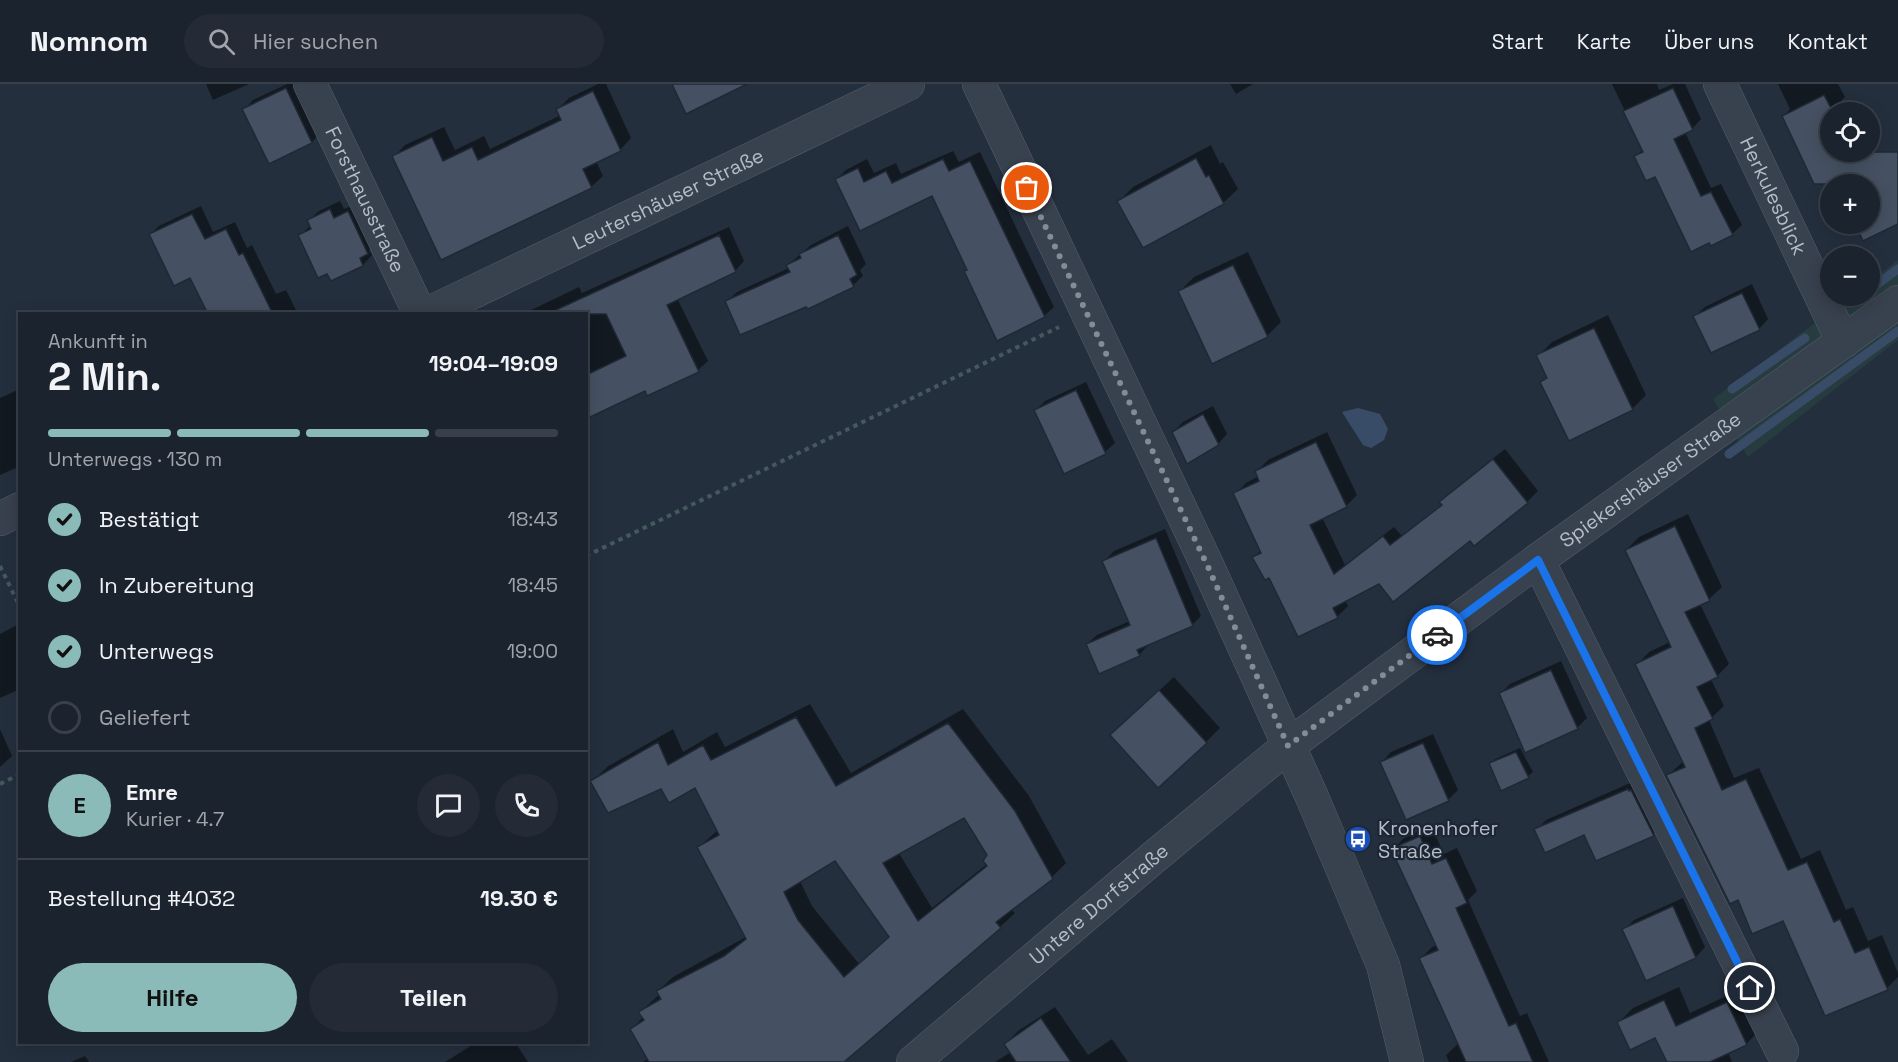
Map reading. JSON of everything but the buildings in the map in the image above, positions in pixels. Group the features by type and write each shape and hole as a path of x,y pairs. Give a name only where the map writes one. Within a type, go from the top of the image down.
{"street":[{"name":"Forsthausstraße","path":"310,84 419,312"},
{"name":"Leutershäuser Straße","path":"432,312 908,84"},
{"path":"978,84 1203,557 1331,841 1383,966 1407,1062"},
{"name":"Herkulesblick","path":"1720,84 1843,342"},
{"name":"Spiekershäuser Straße","path":"1288,746 1538,560 1898,302"},
{"path":"0,519 18,510"},
{"path":"1538,560 1782,1052"},
{"name":"Untere Dorfstraße","path":"913,1062 1145,864 1288,746"}],"path":[{"path":"588,555 1086,312"},
{"path":"0,566 18,604"},
{"path":"0,784 18,775"}],"green space":[{"path":"1898,260 1898,340 1748,457 1713,399 1838,306 1880,306 1880,274"}],"water":[{"path":"1358,408 1380,414 1388,429 1384,440 1371,448 1363,445 1342,412"}],"waterway":[{"path":"1880,282 1898,269"},
{"path":"1729,454 1898,331"},
{"path":"1732,389 1805,338"}],"way so far":[{"path":"1027,188 1208,567 1288,746 1437,635"}],"place":[{"name":"Kronenhofer Straße","path":"1358,839"}],"route":[{"path":"1437,635 1538,560 1750,988"}]}
